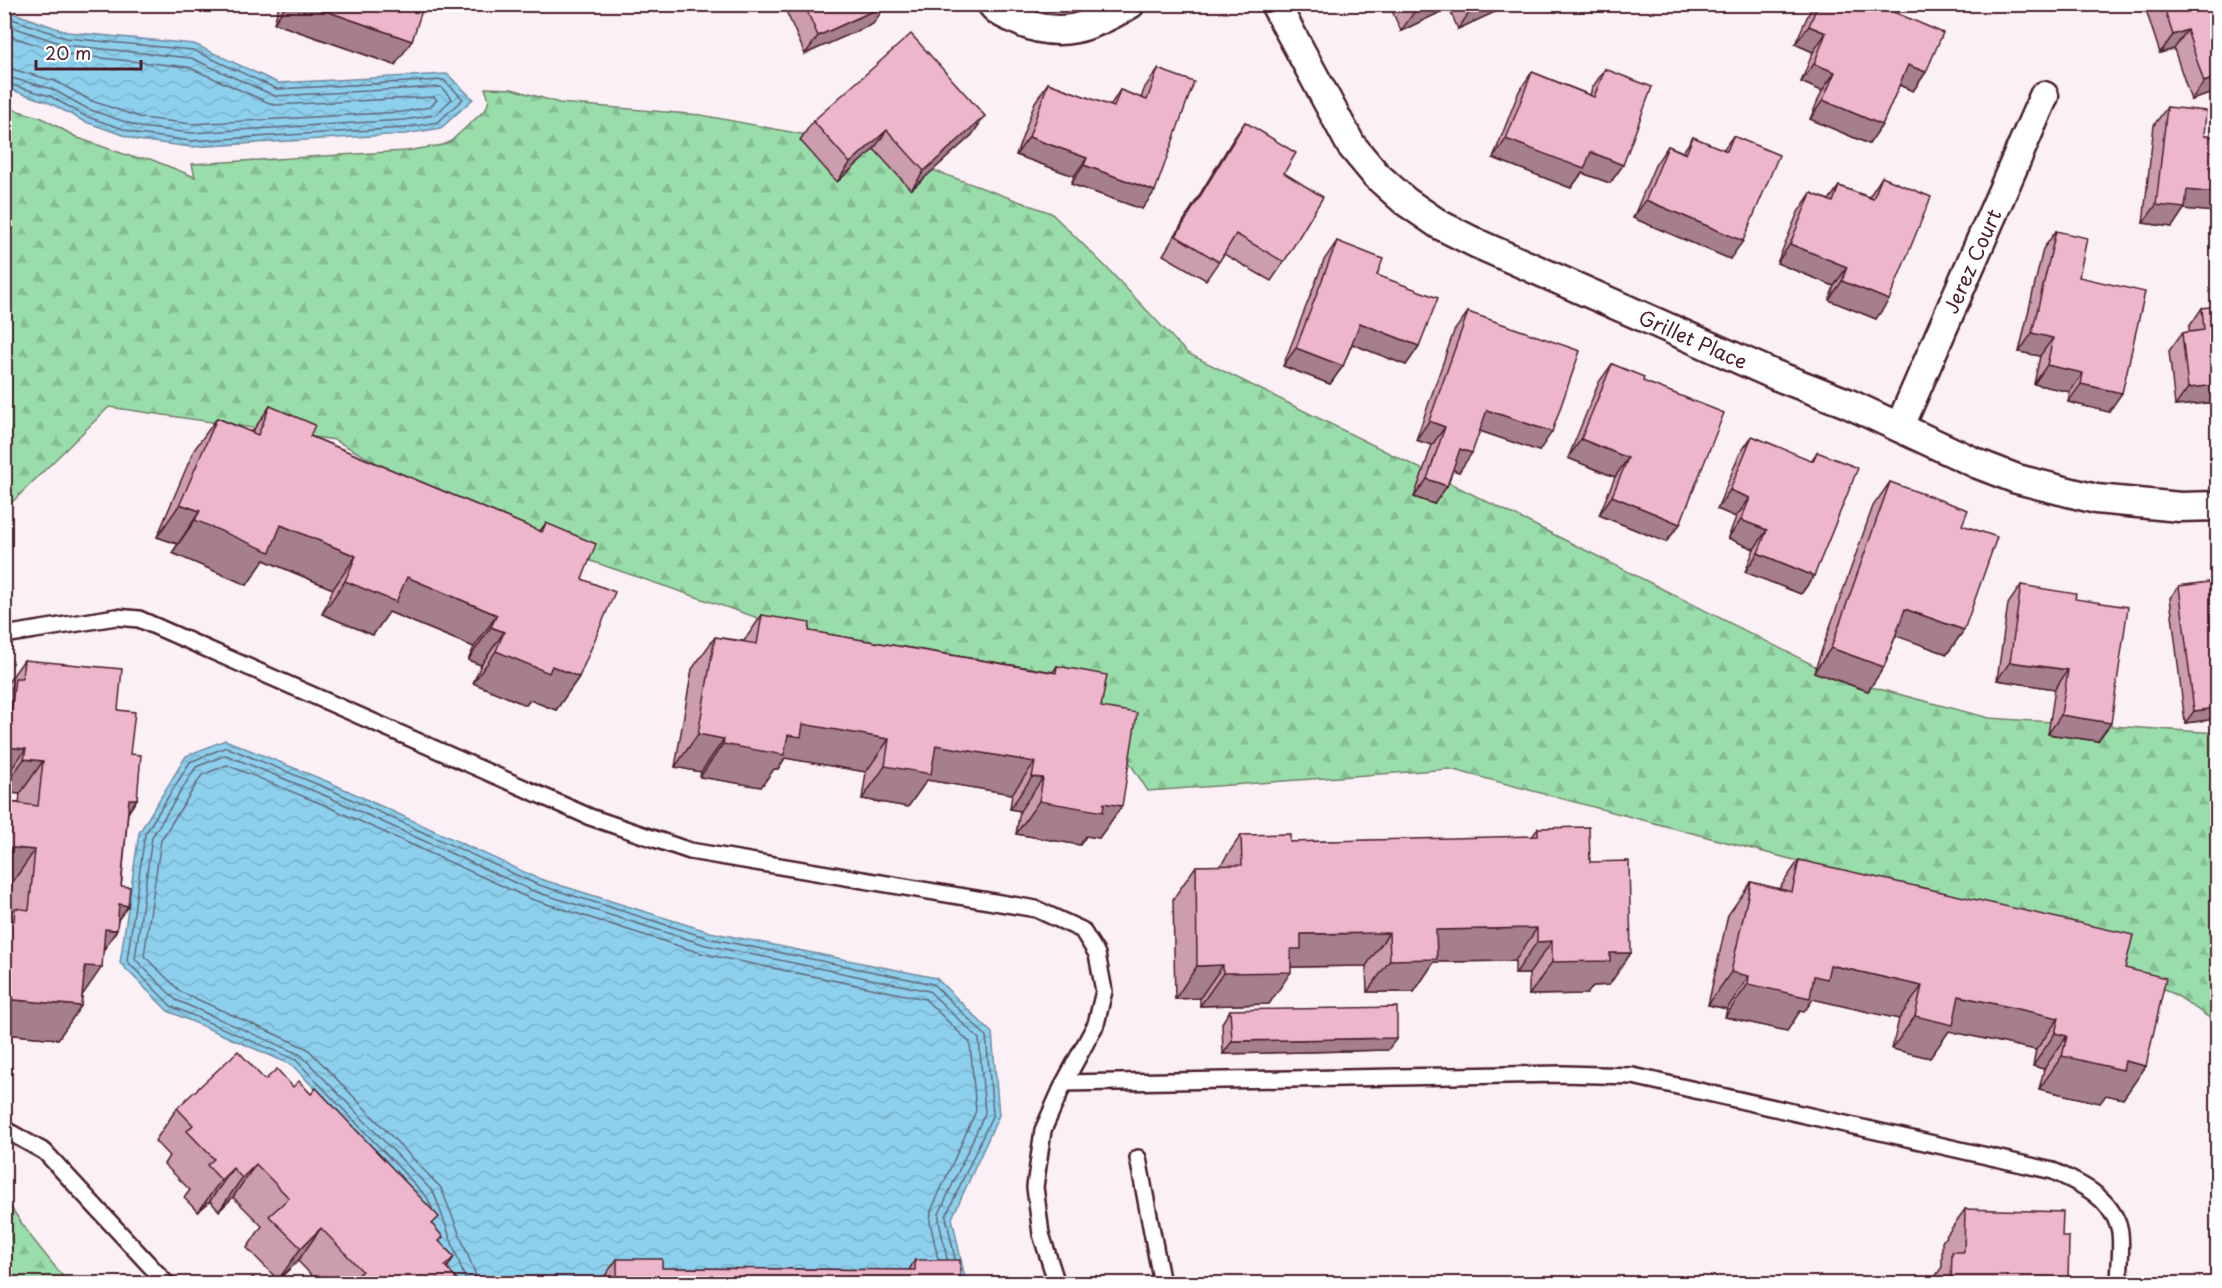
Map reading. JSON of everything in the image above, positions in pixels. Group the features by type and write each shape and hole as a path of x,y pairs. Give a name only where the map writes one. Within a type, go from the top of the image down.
{"street":[{"path":"992,4 996,10 1031,27 1071,31 1107,18 1130,4"},
{"name":"Grillet Place","path":"1275,4 1351,145 1376,175 1405,201 1431,219 1479,244 1566,283 1775,375 1900,426 1978,464 2017,479 2096,499 2180,507 2217,506"},
{"name":"Jerez Court","path":"1900,426 2044,96"}],"lane":[{"path":"4,635 116,617 140,619 590,817 690,850 1036,909 1082,930 1097,954 1104,991 1096,1024 1064,1083 1043,1130 1035,1187 1041,1234 1057,1284"},
{"path":"1064,1083 1563,1074 1633,1076 2054,1171 2086,1187 2108,1204 2119,1229 2119,1284"},
{"path":"4,1129 45,1152 167,1284"},
{"path":"1138,1158 1162,1284"}],"green space":[{"path":"485,88 512,89 559,103 701,115 869,147 1051,213 1105,266 1187,353 1841,679 1989,718 2217,733 2217,1023 2179,997 2055,929 1450,769 1148,791 1072,675 790,629 494,528 335,440 109,407 5,509 5,107 42,118 78,138 132,157 150,159 195,177 192,164 406,151 443,145 451,141 486,109 489,100"},
{"path":"5,1199 32,1238 68,1283 5,1283"}],"water":[{"path":"5,10 67,32 194,44 278,83 447,74 473,99 441,128 405,134 191,147 137,140 83,121 48,102 5,88"},
{"path":"225,740 331,783 537,878 710,932 936,978 992,1033 999,1115 952,1218 966,1283 455,1283 423,1201 292,1065 168,1011 120,963 139,833 186,756"}],"building":[{"path":"306,4 424,4 412,41"},
{"path":"804,4 886,4 886,5 818,36"},
{"path":"1411,4 1430,4 1414,12"},
{"path":"1469,4 1484,4 1471,10"},
{"path":"1818,4 1875,4 1943,33 1926,72 1908,65 1882,125 1823,100 1835,72 1814,64 1826,33 1809,26"},
{"path":"2163,4 2217,4 2217,77 2204,82 2187,30 2173,35"},
{"path":"911,34 985,116 924,171 887,130 850,163 813,121"},
{"path":"1158,69 1194,82 1155,191 1084,165 1087,158 1029,137 1048,83 1114,107 1120,90 1147,100"},
{"path":"1605,69 1652,87 1623,165 1591,152 1584,169 1506,139 1532,72 1594,97"},
{"path":"2167,107 2206,111 2204,136 2217,137 2217,193 2187,190 2185,208 2156,205"},
{"path":"1245,122 1296,153 1284,173 1323,197 1284,262 1236,234 1219,262 1176,236"},
{"path":"1733,136 1779,155 1743,241 1646,200 1668,146 1686,154 1693,137 1727,151"},
{"path":"1882,177 1931,197 1889,300 1842,281 1847,267 1790,244 1811,193 1833,202 1839,186 1873,199"},
{"path":"2056,231 2087,238 2079,277 2145,292 2122,393 2081,384 2083,373 2047,365 2053,338 2032,333"},
{"path":"1337,241 1383,259 1377,275 1438,298 1419,346 1360,323 1343,366 1296,348"},
{"path":"2217,306 2217,385 2188,388 2182,333 2204,330 2202,308"},
{"path":"1468,312 1580,351 1552,432 1487,410 1472,453 1460,449 1447,486 1427,479 1445,427 1429,421"},
{"path":"1612,364 1644,377 1643,381 1724,413 1680,524 1612,496 1628,458 1581,439"},
{"path":"270,406 315,425 310,436 542,532 546,523 596,544 582,579 615,592 579,677 552,666 549,673 496,651 504,632 491,627 497,615 407,577 396,602 345,581 356,556 281,525 270,552 195,520 200,511 180,504 217,418 258,435"},
{"path":"1752,436 1813,461 1817,452 1858,468 1814,576 1758,553 1767,530 1741,520 1750,498 1730,490"},
{"path":"1890,482 1968,510 1962,525 1997,537 1964,630 1905,609 1884,667 1831,648"},
{"path":"2217,581 2217,687 2215,687 2217,708 2194,711 2179,586"},
{"path":"2021,585 2076,594 2075,599 2128,607 2111,723 2061,715 2068,670 2010,662"},
{"path":"762,615 810,623 809,631 1056,673 1057,666 1107,675 1101,707 1137,713 1122,806 1104,803 1103,812 1039,801 1043,778 1032,777 1035,762 936,745 931,774 885,766 889,739 803,724 801,737 788,735 784,755 723,744 724,739 698,734 715,637 757,644"},
{"path":"24,660 122,669 118,710 135,712 130,754 141,755 137,799 129,799 121,886 130,887 128,906 119,904 117,930 105,929 102,967 85,966 81,1006 4,999 4,920 14,921 15,908 29,910 35,850 4,847 8,802 38,806 43,761 24,759 26,749 4,747 4,715 11,716 15,678 22,678"},
{"path":"1589,827 1590,862 1629,861 1631,953 1610,953 1610,961 1552,962 1552,941 1537,942 1537,928 1436,930 1437,959 1390,960 1389,933 1301,934 1301,949 1291,949 1291,972 1223,973 1223,965 1197,966 1196,866 1242,865 1241,835 1290,834 1290,842 1538,836 1538,828"},
{"path":"1799,860 2133,935 2125,968 2166,978 2146,1066 2125,1061 2123,1070 2062,1056 2067,1036 2055,1033 2059,1018 1959,996 1953,1025 1915,1016 1922,986 1830,965 1827,979 1814,976 1810,998 1748,984 1749,976 1731,972 1751,882 1792,892"},
{"path":"1397,1007 1397,1038 1232,1041 1230,1010"},
{"path":"238,1051 265,1080 277,1069 293,1087 299,1081 311,1094 316,1088 439,1217 432,1224 443,1237 439,1241 454,1257 445,1266 461,1284 357,1284 353,1280 362,1271 321,1228 301,1248 269,1216 289,1198 256,1164 242,1178 233,1168 221,1180 207,1165 214,1159 187,1131 193,1125 177,1108"},
{"path":"1965,1209 2063,1212 2062,1237 2069,1237 2068,1284 1951,1284 1952,1252 1964,1252"},
{"path":"617,1259 662,1259 662,1268 915,1270 915,1260 960,1260 960,1284 617,1284"},
{"path":"253,1277 259,1284 245,1284"}]}
